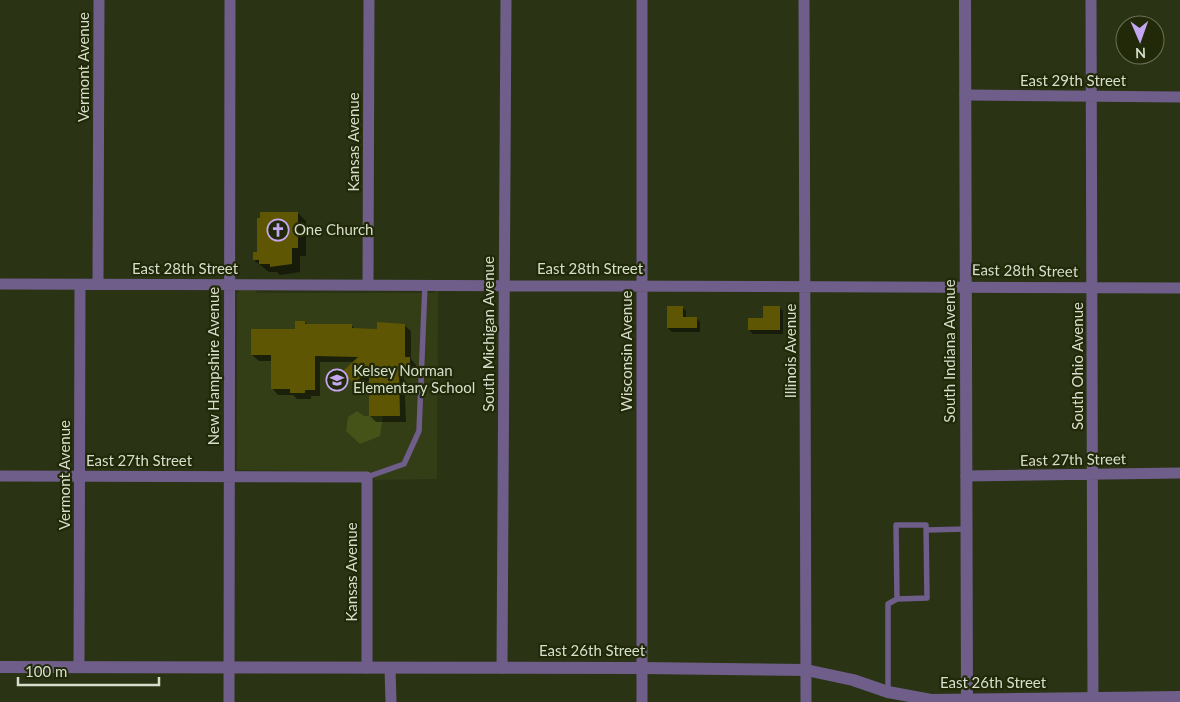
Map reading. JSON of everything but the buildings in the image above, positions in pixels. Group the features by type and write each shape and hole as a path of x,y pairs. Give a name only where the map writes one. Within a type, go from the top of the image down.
{"street":[{"name":"Vermont Avenue","path":"98,284 99,0"},
{"name":"New Hampshire Avenue","path":"229,702 230,0"},
{"name":"Kansas Avenue","path":"368,284 369,0"},
{"name":"South Michigan Avenue","path":"502,668 506,0"},
{"name":"Wisconsin Avenue","path":"642,0 642,702"},
{"name":"Illinois Avenue","path":"804,0 806,702"},
{"name":"South Indiana Avenue","path":"965,0 967,701"},
{"name":"South Ohio Avenue","path":"1091,0 1093,700"},
{"name":"East 29th Street","path":"965,95 1180,96"},
{"name":"East 28th Street","path":"0,284 967,285 1180,288"},
{"name":"Vermont Avenue","path":"80,284 80,667"},
{"name":"East 27th Street","path":"966,476 1180,473"},
{"name":"East 27th Street","path":"0,476 367,477"},
{"name":"Kansas Avenue","path":"367,477 368,668"},
{"name":"East 26th Street","path":"0,667 806,670 853,680 888,692 931,700 1093,700 1180,697"},
{"path":"390,668 391,702"}],"lane":[{"path":"367,477 404,464 419,431 425,284"},
{"path":"888,692 888,604 897,598 927,598 926,525 896,525 897,598"},
{"path":"926,530 966,529"}],"shaded area":[{"name":"Kelsey Norman Elementary School","path":"438,289 437,479 375,480 366,472 237,470 237,294 239,290 255,290 258,293 433,293"},
{"path":"357,411 364,416 383,416 380,436 360,444 346,431 348,417"}],"place":[{"name":"One Church","path":"278,230"},
{"name":"Kelsey Norman Elementary School","path":"337,380"}]}
